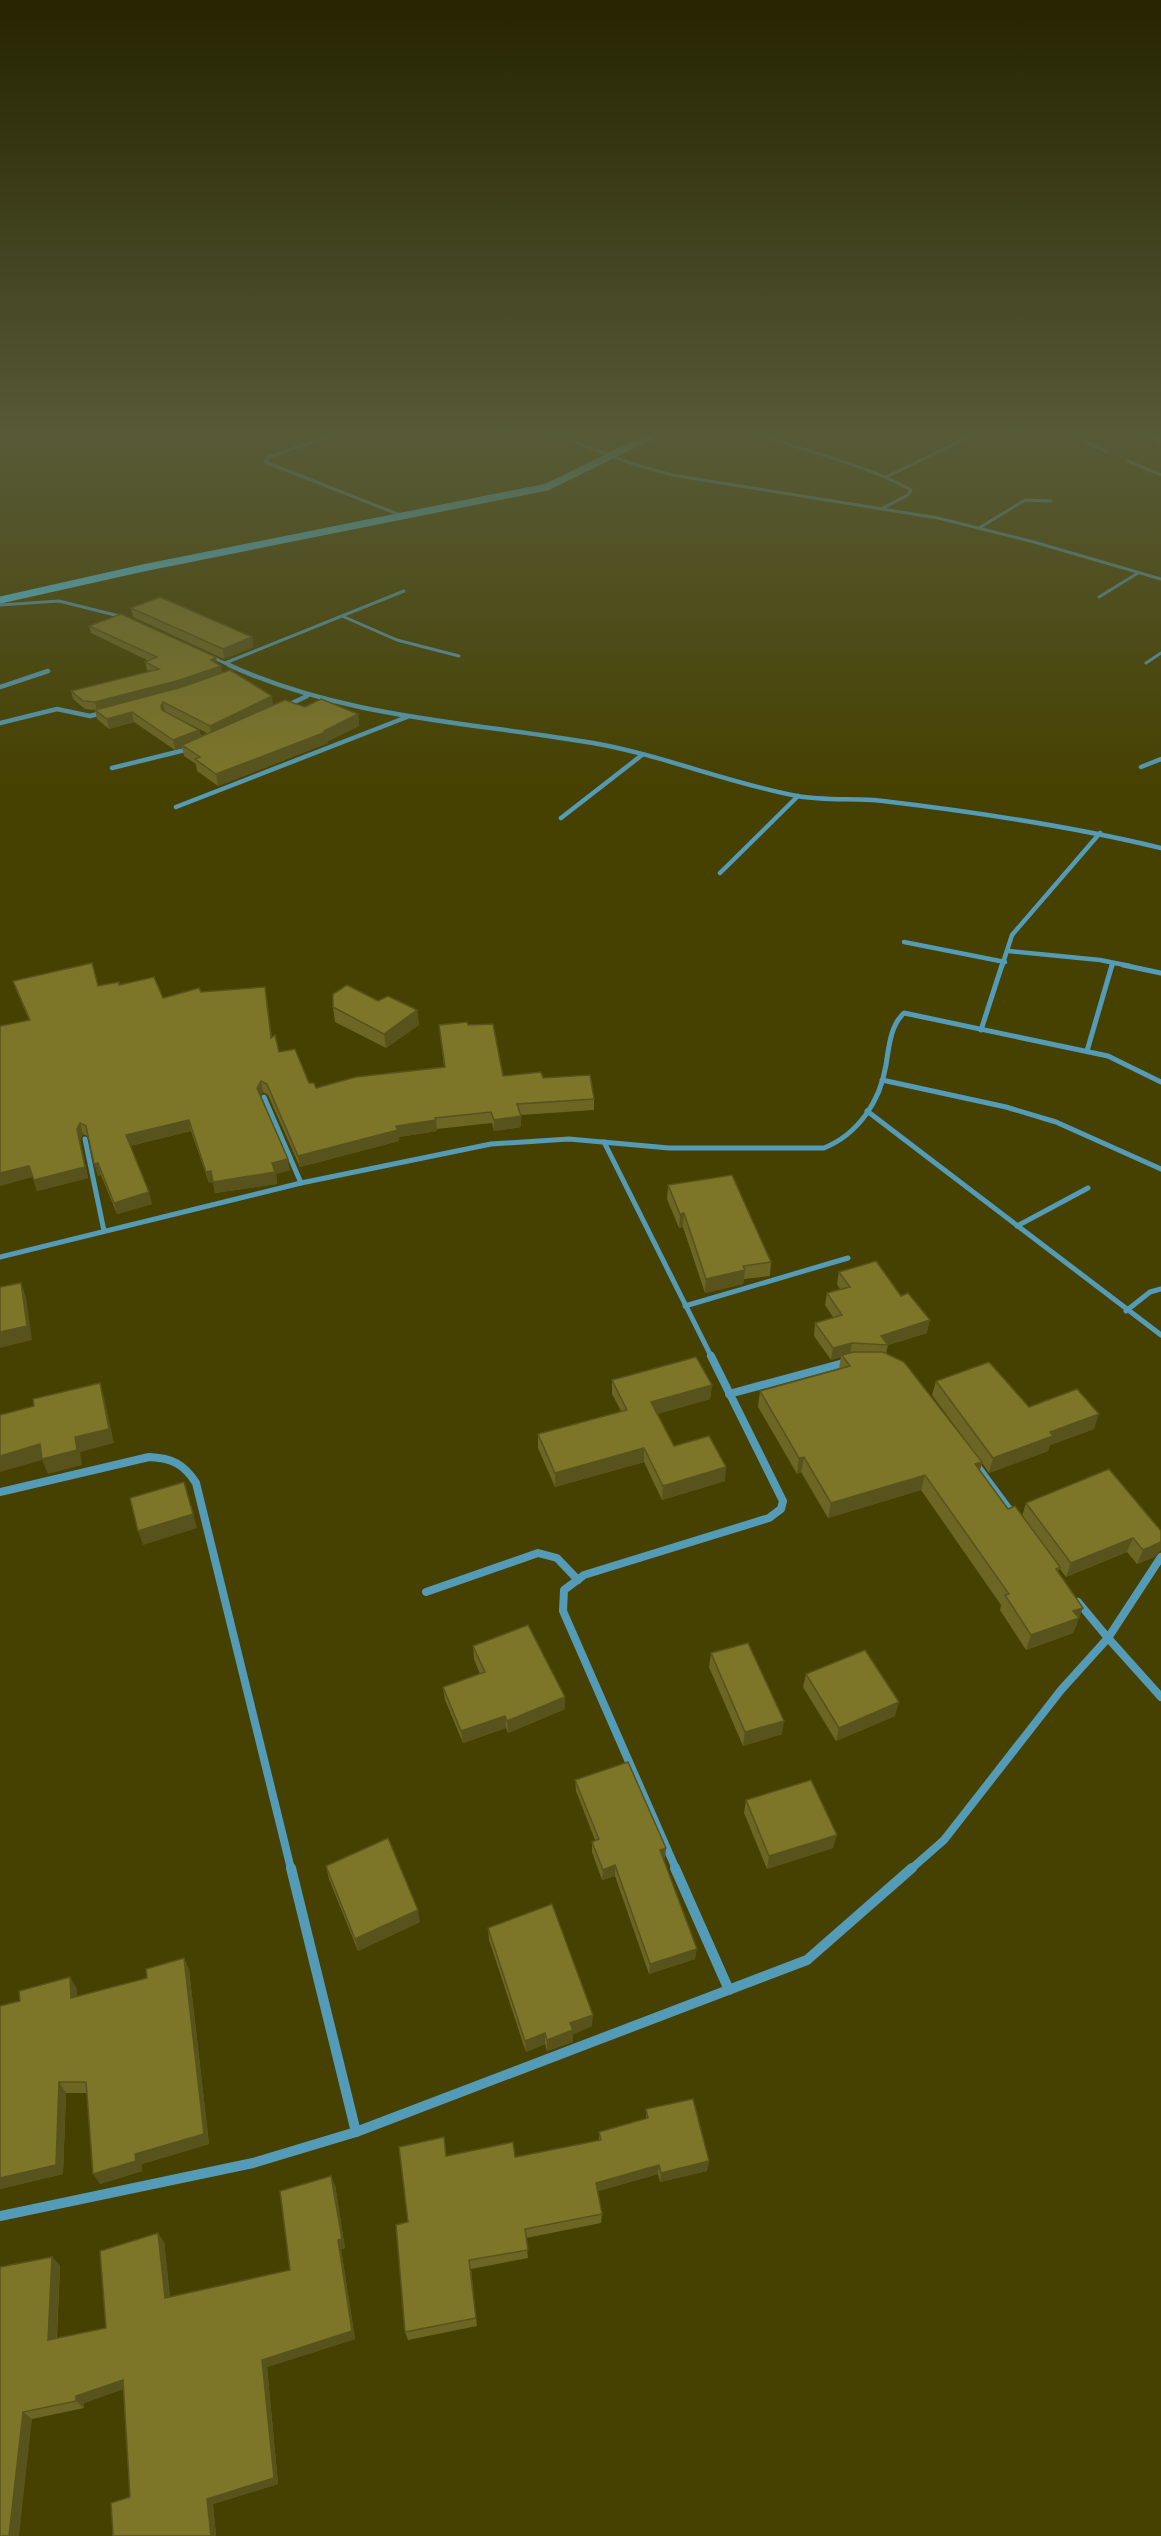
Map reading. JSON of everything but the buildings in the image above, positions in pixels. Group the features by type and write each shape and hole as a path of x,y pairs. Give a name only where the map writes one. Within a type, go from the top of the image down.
{"street":[{"path":"0,600 211,554"},
{"path":"1072,554 1161,579"},
{"path":"1099,597 1138,573"},
{"path":"225,663 404,591"},
{"path":"0,605 59,601 85,606 127,619"},
{"path":"342,616 398,640 459,656"},
{"path":"203,653 307,696 408,717 564,737 798,796 881,801 1100,833 1161,848"},
{"path":"1146,663 1161,653"},
{"path":"0,687 48,671"},
{"path":"232,675 243,671"},
{"path":"280,710 307,696"},
{"path":"0,723 57,709 90,716 108,712"},
{"path":"176,807 408,717"},
{"path":"112,768 171,756 191,749"},
{"path":"561,818 642,755"},
{"path":"1141,767 1161,759"},
{"path":"720,873 798,796"},
{"path":"981,1030 1009,951 1012,935 1024,918 1100,833"},
{"path":"904,942 1005,962"},
{"path":"1009,951 1113,963 1161,973"},
{"path":"1087,1051 1113,963"},
{"path":"0,1257 302,1183 491,1144 569,1139 669,1148 824,1148 840,1143 851,1135 867,1111 882,1080 896,1022 904,1013 1108,1056 1161,1083"},
{"path":"882,1080 1006,1107 1056,1122 1161,1169"},
{"path":"264,1097 302,1183"},
{"path":"867,1111 1126,1311 1161,1335"},
{"path":"85,1140 104,1231"},
{"path":"604,1142 783,1501 781,1509 769,1518 584,1575 564,1590 563,1611 729,1990"},
{"path":"1017,1226 1088,1188"},
{"path":"685,1306 848,1258"},
{"path":"1126,1311 1150,1292 1161,1288"},
{"path":"729,1394 859,1360"},
{"path":"968,1454 1016,1520"},
{"path":"0,1492 149,1457 169,1457 187,1467 196,1483 356,2132"},
{"path":"426,1592 538,1553 557,1558 578,1580"},
{"path":"0,2216 253,2163 356,2132 807,1960 944,1840 1061,1690 1108,1638 1161,1557"},
{"path":"1072,1595 1161,1696"}]}
